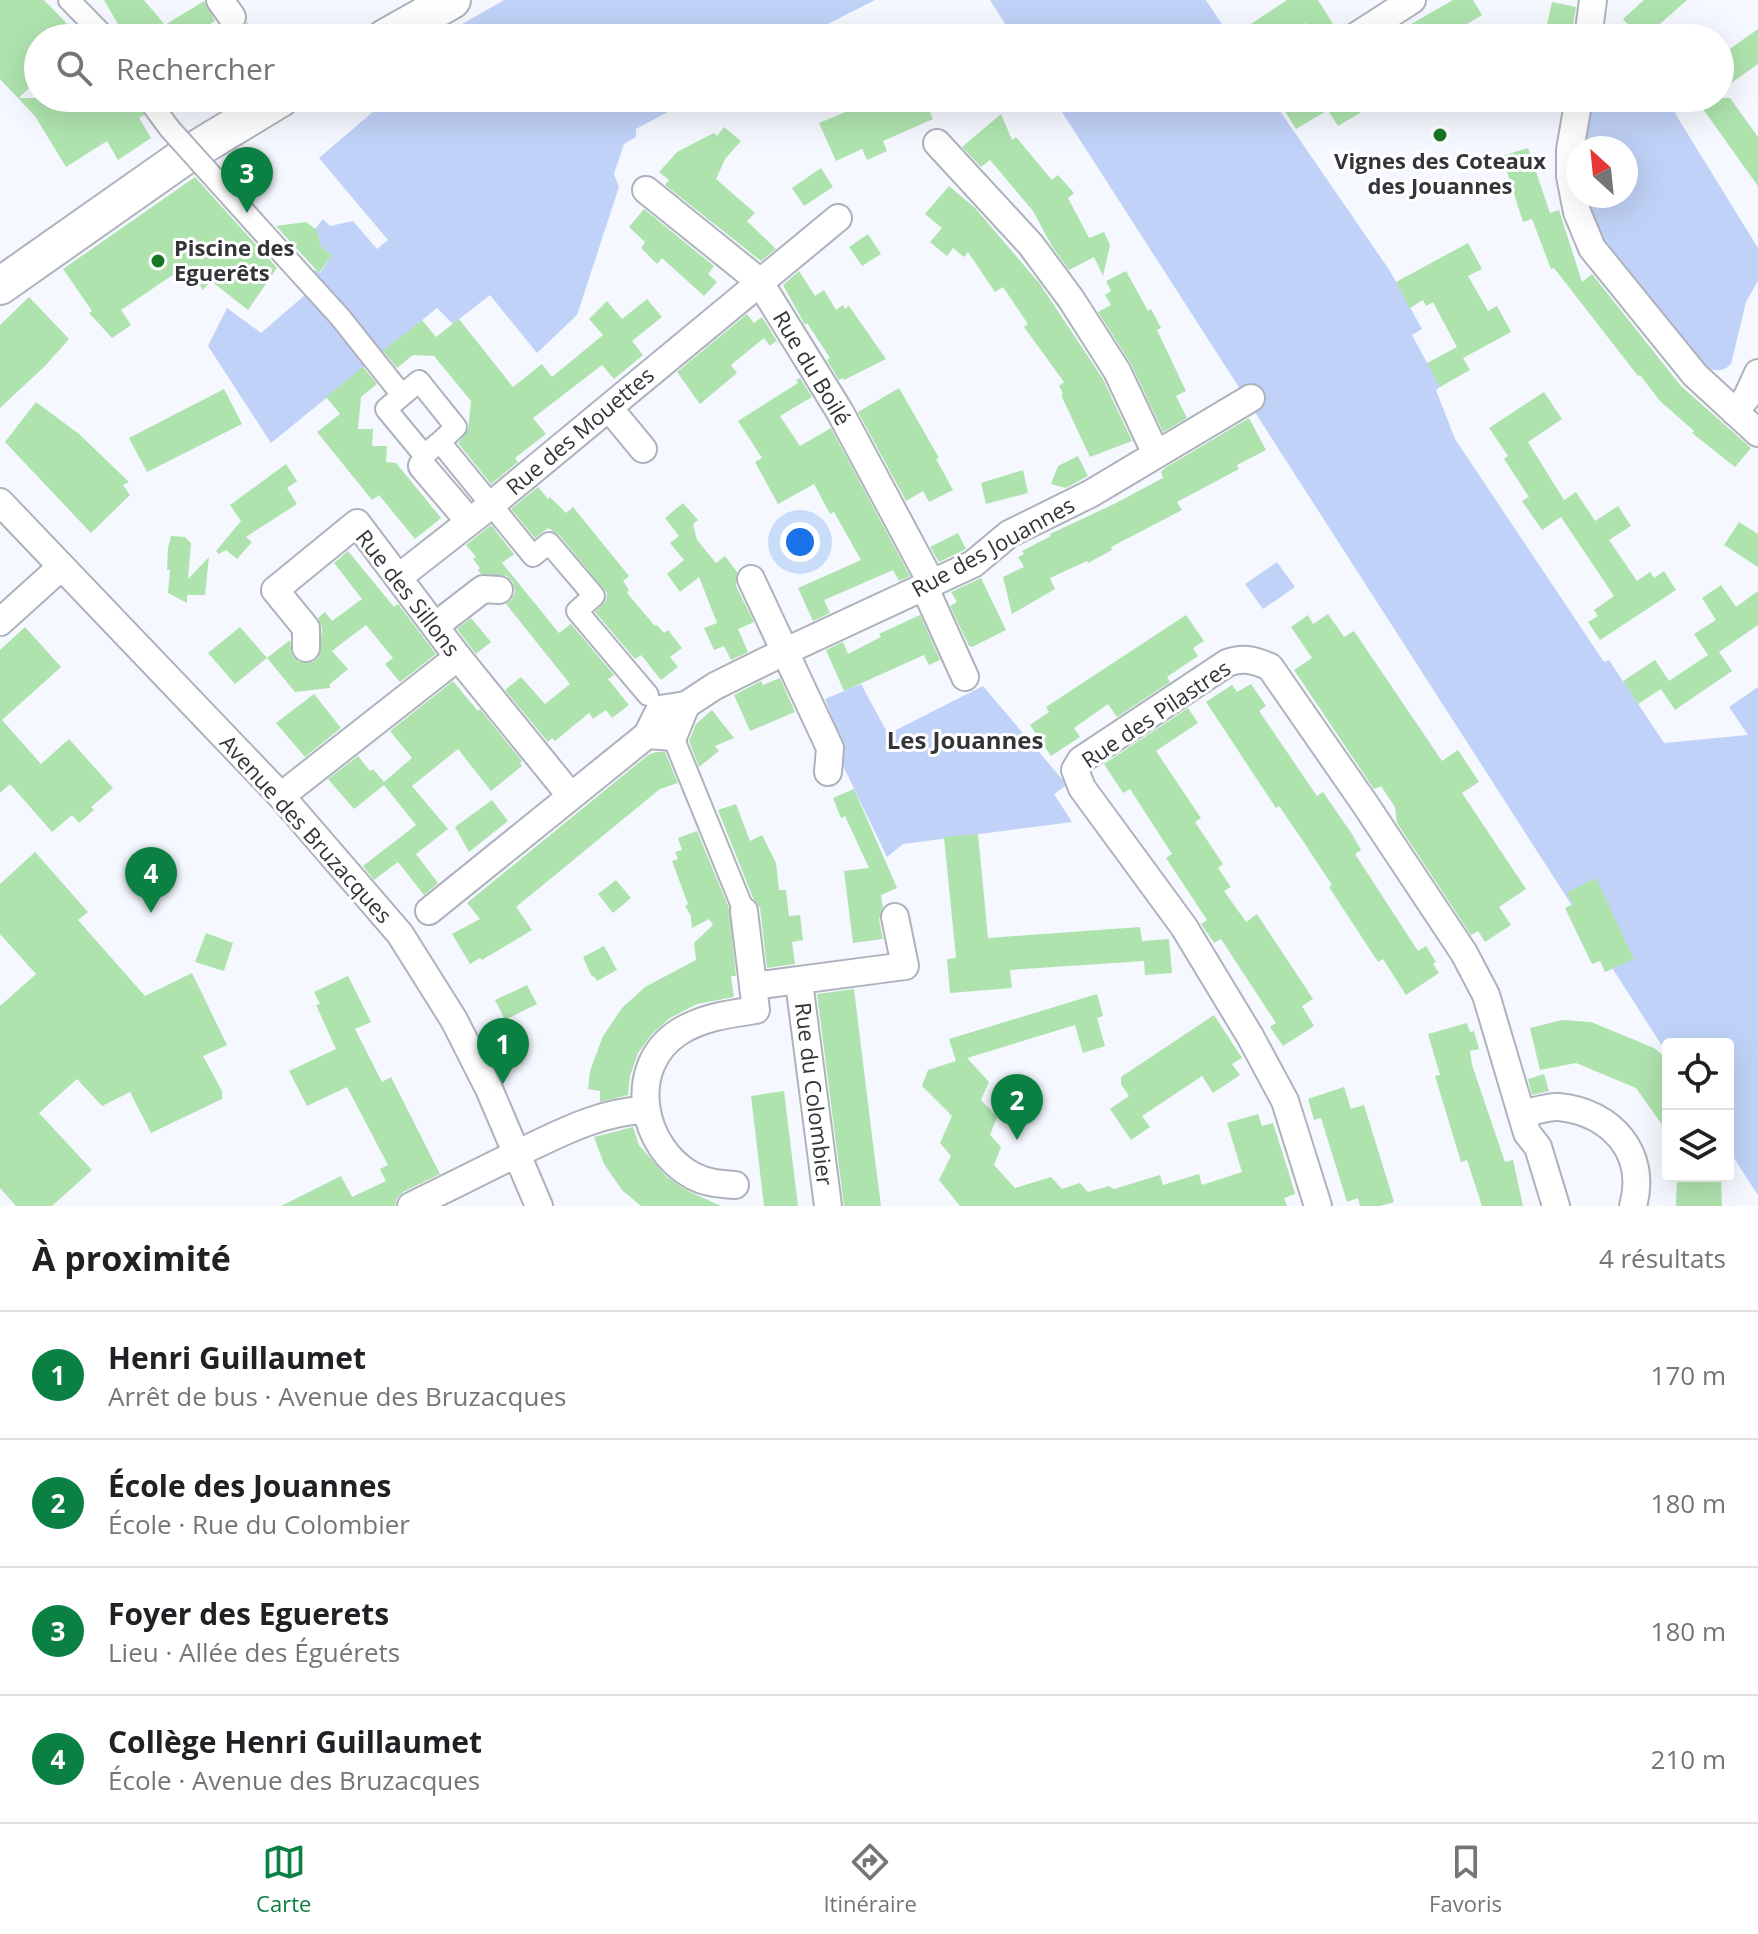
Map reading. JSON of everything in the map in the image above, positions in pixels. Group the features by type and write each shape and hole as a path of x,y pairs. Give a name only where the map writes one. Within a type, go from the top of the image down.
{"main road":[{"path":"410,24 452,0"},
{"path":"0,286 182,158 258,112"}],"street":[{"path":"69,0 92,24"},
{"path":"1375,24 1412,0"},
{"path":"1590,24 1593,0"},
{"path":"157,112 340,317 402,395"},
{"path":"1577,112 1570,150 1570,176 1577,212 1592,248 1685,364 1758,433"},
{"path":"937,143 1031,245 1071,299 1117,371 1156,454"},
{"name":"Rue du Boilé","path":"646,190 759,281 840,412 928,585 965,677"},
{"path":"759,281 838,218"},
{"name":"Rue des Mouettes","path":"399,577 609,408 759,281"},
{"path":"1735,412 1747,397 1758,373"},
{"path":"419,381 456,427 440,442 424,455 386,409 419,381"},
{"name":"Rue des Jouannes","path":"654,702 686,705 715,686 786,651 973,564 1009,534 1090,494 1251,398"},
{"path":"609,408 643,449"},
{"path":"429,911 647,735 654,702 577,611 594,596 549,543 533,556 440,442"},
{"path":"422,466 469,521"},
{"name":"Avenue des Bruzacques","path":"0,502 281,796 400,934 454,1020 489,1089 539,1206"},
{"name":"Rue des Sillons","path":"306,648 306,628 275,590 357,523 458,657 570,795"},
{"path":"0,622 61,567"},
{"path":"751,579 830,748 828,772"},
{"path":"435,626 483,589 499,590"},
{"path":"281,796 458,657"},
{"name":"Rue des Pilastres","path":"1318,1206 1285,1101 1250,1036 1184,927 1082,788 1075,770 1081,760 1227,663 1240,659 1255,660 1270,667 1464,953 1486,995 1527,1133 1538,1147 1556,1206"},
{"path":"686,705 673,737 744,911 754,998"},
{"path":"647,735 673,737"},
{"path":"735,1185 708,1183 678,1165 657,1143 646,1110 645,1087 650,1068 661,1048 677,1033 754,998 799,982 905,966 895,917"},
{"name":"Rue du Colombier","path":"799,982 828,1206"},
{"path":"1522,1114 1556,1106 1585,1112 1618,1131 1635,1162 1637,1191 1633,1206"},
{"path":"411,1206 586,1123 634,1110 646,1110"}],"shaded area":[{"path":"504,0 875,0 828,24 462,24"},
{"path":"990,0 1206,0 1222,24 1005,24"},
{"path":"373,112 668,112 636,129 636,137 624,144 614,174 619,187 577,315 537,353 490,295 453,324 437,308 271,443 208,346 227,308 261,333 306,294 315,270 320,273 332,255 321,247 315,229 323,219 330,226 353,221 377,249 388,240 319,158"},
{"path":"1062,112 1281,112 1390,271 1422,329 1412,335 1440,387 1436,390 1455,439 1604,662 1609,660 1664,743 1748,735 1729,707 1758,687 1758,1195 1734,1158 1734,1038 1662,1038 1662,1046"},
{"path":"1588,112 1675,112 1758,248 1758,281 1746,302 1731,364 1722,370 1704,367 1604,242 1589,208 1638,208 1638,136 1585,136"},
{"path":"1277,562 1295,587 1263,609 1245,584"},
{"path":"861,684 888,734 983,686 1067,785 1054,794 1072,822 903,844 887,857 833,745 841,740 825,699"}],"building":[{"path":"0,0 44,0 67,24 24,24 24,93 19,98 24,98 24,104 0,79"},
{"path":"104,0 144,0 164,24 118,24"},
{"path":"1287,0 1318,0 1333,24 1305,23 1251,24"},
{"path":"1453,0 1473,0 1482,15 1467,24 1411,24"},
{"path":"1644,0 1687,0 1660,24 1627,24 1623,19"},
{"path":"204,1 215,21 210,24 167,24"},
{"path":"1552,2 1576,7 1573,24 1547,24"},
{"path":"1758,29 1758,64 1734,81 1734,46"},
{"path":"1734,104 1758,137 1758,186 1705,112 1734,112"},
{"path":"31,112 142,112 144,115 139,118 151,138 118,160 107,141 66,167"},
{"path":"845,112 930,112 933,119 883,141 887,151 867,160 862,149 836,161 819,123"},
{"path":"1286,112 1325,112 1296,129"},
{"path":"1329,112 1362,112 1338,126"},
{"path":"1001,114 1012,140 1016,137 1052,180 1058,175 1074,193 1068,198 1089,238 1104,232 1110,245 1103,276 1094,257 1069,270 1033,211 990,160 981,167 962,147"},
{"path":"724,127 741,141 725,159 716,179 755,213 747,221 776,249 761,261 665,185 669,180 659,172 677,152 714,133 717,136"},
{"path":"1528,148 1550,213 1559,210 1582,282 1592,274 1681,386 1751,448 1735,467 1692,433 1694,431 1660,401 1554,268 1551,269 1532,219 1523,222 1502,156"},
{"path":"821,168 833,187 804,206 792,188"},
{"name":"Piscine des Eguerêts","path":"195,177 277,268 248,310 211,281 203,290 186,266 121,310 131,325 112,338 89,313 92,311 63,269"},
{"path":"949,186 975,208 1040,284 1103,379 1132,441 1090,457 1061,395 1059,386 1064,382 1024,327 1028,324 1003,287 995,292 968,252 964,257 953,248 947,256 930,242 942,228 925,214"},
{"path":"253,201 276,226 306,222 317,230 321,247 332,255 319,273"},
{"path":"644,209 714,266 708,274 717,282 704,296 662,258 657,264 641,248 645,242 629,227"},
{"path":"868,234 881,254 862,266 849,247"},
{"path":"1468,243 1482,269 1468,276 1488,311 1497,306 1511,332 1463,358 1470,370 1440,387 1427,363 1457,347 1433,302 1426,306 1423,300 1410,308 1396,282"},
{"path":"799,271 815,296 824,290 836,310 843,305 845,309 849,306 886,359 839,380 827,360 830,358 807,323 805,325 783,285"},
{"path":"1126,271 1161,328 1157,330 1186,391 1176,396 1187,418 1163,432 1131,364 1098,312 1111,305 1105,295 1111,291 1106,281"},
{"path":"29,297 69,339 0,408 0,325"},
{"path":"647,299 662,317 632,341 643,355 614,379 602,365 533,418 546,434 515,458 518,462 491,484 458,443 468,430 471,401 434,356 413,355 397,368 383,351 422,320 436,337 459,319 513,387 542,364 552,377 603,335 589,319 607,301 622,319"},
{"path":"747,314 754,323 762,317 780,346 776,341 770,346 764,338 731,365 737,373 700,404 677,372"},
{"path":"363,367 377,384 361,397 358,429 373,429 372,446 387,446 386,462 396,463 441,518 415,539 379,495 372,500 317,432 340,414 326,397"},
{"path":"800,378 812,397 780,416 800,446 831,428 910,576 899,581 893,570 824,600 830,613 813,621 798,588 861,560 814,484 778,504 755,462 762,458 738,421 798,383 796,380"},
{"path":"899,388 939,458 936,459 953,490 929,502 923,491 906,501 858,412"},
{"path":"224,389 242,424 147,472 129,438"},
{"path":"1544,392 1562,419 1528,442 1564,500 1576,492 1595,521 1618,506 1631,526 1609,540 1637,581 1650,572 1654,578 1664,571 1676,590 1600,640 1588,622 1598,616 1594,610 1614,596 1561,517 1542,530 1522,501 1529,497 1504,459 1508,456 1489,428"},
{"path":"36,402 79,434 129,482 123,485 130,495 91,533 5,442"},
{"path":"1249,418 1266,450 1237,465 1239,469 1177,502 1182,510 1111,547 1112,550 1088,563 1050,578 1055,589 1012,614 1003,577 1024,567 1018,557 1024,554 1022,551 1163,478 1161,472 1165,468"},
{"path":"1078,456 1088,476 1066,488 1051,484 1058,466"},
{"path":"286,464 297,481 287,488 297,504 246,537 252,542 237,559 226,550 219,554 216,551 241,521 230,505"},
{"path":"1023,470 1028,493 986,504 981,483"},
{"path":"538,487 566,513 573,507 629,576 623,581 629,590 627,593 655,626 664,633 668,630 682,648 670,657 678,667 661,680 641,655 635,659 595,612 606,601 607,593 559,535 548,528 535,538 511,509"},
{"path":"683,503 698,520 693,524 697,540 716,563 725,556 737,572 736,586 754,622 738,629 748,652 731,660 724,646 714,650 704,628 717,623 699,577 680,592 667,574 684,560 670,543 679,536 665,518"},
{"path":"1739,522 1758,534 1758,567 1724,545"},
{"path":"491,525 514,554 502,563 559,633 571,624 614,675 608,679 629,705 612,718 606,710 593,719 589,713 555,741 552,738 548,742 505,690 521,677 545,704 570,684 506,604 515,592 513,582 507,576 481,574 478,570 480,568 473,559 476,557 466,545"},
{"path":"958,533 966,549 939,562 930,547"},
{"path":"171,536 185,537 191,543 188,579 209,557 205,595 187,595 187,603 168,593"},
{"path":"348,551 394,607 398,604 436,654 400,682 385,664 393,658 366,625 332,651 348,669 330,684 330,688 295,692 267,658 290,640 292,655 299,662 313,662 319,657 322,628 318,618 325,612 332,621 362,599 334,563"},
{"path":"981,578 1006,630 972,647 950,606 957,602 951,592"},
{"path":"1721,585 1736,607 1758,591 1758,625 1719,652 1732,671 1675,710 1661,689 1638,704 1623,681 1655,660 1669,681 1708,655 1694,634 1716,620 1702,598"},
{"path":"1328,614 1344,637 1354,631 1442,761 1458,750 1479,782 1462,793 1526,889 1499,907 1511,925 1485,942 1478,931 1471,935 1397,823 1395,807 1381,786 1374,789 1294,670 1312,658 1291,627 1308,615 1313,624"},
{"path":"920,615 940,660 929,665 924,655 844,691 826,650 843,642 848,654 881,637 879,634"},
{"path":"1186,615 1204,641 1193,648 1198,656 1167,677 1170,682 1117,717 1108,704 1074,728 1080,737 1051,756 1030,725 1049,712 1046,707"},
{"path":"471,618 491,642 476,654 457,629"},
{"path":"25,627 61,667 2,720 41,764 69,739 113,788 91,807 94,810 79,823 72,815 52,832 10,784 0,793 0,650"},
{"path":"240,627 267,658 235,684 208,653"},
{"path":"780,678 795,712 750,731 734,695 761,681 763,685"},
{"path":"453,681 478,711 480,709 522,761 522,766 491,791 458,749 412,786 448,829 416,854 438,883 424,895 398,862 374,880 363,866 416,825 384,785 354,809 328,779 358,756 384,782 412,758 390,731"},
{"path":"1251,684 1266,706 1259,711 1317,796 1323,792 1352,834 1361,850 1355,854 1418,951 1426,946 1436,962 1433,964 1439,973 1406,995 1383,959 1378,962 1303,841 1279,806 1276,808 1206,702 1232,685 1237,692"},
{"path":"314,694 341,728 305,757 276,723"},
{"path":"1188,708 1198,723 1156,751 1201,818 1195,822 1223,864 1218,868 1231,887 1224,891 1246,922 1257,914 1313,999 1302,1006 1314,1026 1283,1046 1270,1027 1276,1023 1221,939 1214,943 1201,924 1207,920 1166,858 1172,854 1130,789 1123,793 1104,764"},
{"path":"712,710 734,738 715,746 719,751 699,767 689,741 696,724"},
{"path":"665,752 678,783 660,789 516,907 532,930 470,964 452,934 480,919 467,903 648,755"},
{"path":"854,789 897,888 881,895 883,908 879,919 883,939 853,943 844,871 869,868 845,816 841,818 833,798"},
{"path":"492,800 508,821 469,852 455,827"},
{"path":"736,804 750,841 762,835 776,863 779,890 786,890 789,916 800,915 803,940 792,942 795,964 767,968 760,908 753,898 718,810"},
{"path":"697,831 729,908 736,976 731,976 734,997 697,1004 670,1018 652,1034 638,1053 630,1076 628,1095 600,1102 600,1091 588,1089 590,1071 603,1036 622,1008 645,987 696,960 694,943 713,925 709,919 692,928 691,916 685,906 688,904 672,861 678,859 675,852 682,850 678,838"},
{"path":"978,834 988,938 1140,927 1142,941 1169,939 1172,973 1145,975 1144,961 1010,970 1012,988 950,993 947,959 956,958 944,837"},
{"path":"35,852 88,912 78,920 145,996 192,973 227,1045 203,1056 222,1091 222,1099 151,1133 130,1092 102,1106 77,1079 39,1113 92,1170 52,1206 16,1206 0,1188 0,1006 36,974 0,934 0,884"},
{"path":"1596,878 1634,959 1605,972 1600,961 1592,964 1565,908 1573,904 1567,892"},
{"path":"616,880 631,898 613,913 598,894"},
{"path":"206,933 233,943 224,971 195,962"},
{"path":"604,946 617,970 597,981 583,957"},
{"path":"348,976 371,1022 355,1029 382,1082 391,1077 440,1174 403,1192 395,1206 281,1206 341,1176 352,1197 386,1181 380,1169 388,1165 347,1087 307,1106 289,1071 336,1049 316,1005 320,1004 314,992"},
{"path":"527,985 537,1004 505,1020 495,1000"},
{"path":"854,989 881,1206 844,1206 817,994"},
{"path":"1097,994 1103,1016 1097,1018 1105,1046 1083,1053 1075,1025 967,1058 989,1082 981,1100 997,1117 990,1135 1001,1147 994,1165 1015,1188 1051,1177 1062,1189 1080,1183 1088,1192 1109,1186 1114,1189 1160,1175 1163,1185 1199,1174 1202,1185 1242,1172 1227,1123 1258,1114 1262,1126 1273,1123 1287,1167 1295,1194 1284,1198 1287,1206 960,1206 939,1180 951,1156 940,1143 952,1116 922,1086 928,1070 956,1061 949,1039"},
{"path":"1214,1015 1242,1058 1232,1064 1240,1075 1213,1093 1202,1076 1142,1116 1150,1127 1131,1140 1110,1109 1129,1096 1121,1084 1121,1077"},
{"path":"1562,1020 1591,1022 1654,1048 1662,1054 1662,1125 1636,1088 1576,1063 1540,1070 1530,1028"},
{"path":"1467,1023 1470,1032 1474,1031 1479,1049 1470,1051 1472,1065 1505,1162 1513,1160 1523,1206 1482,1206 1467,1160 1461,1162 1435,1076 1440,1075 1428,1034"},
{"path":"1544,1074 1549,1091 1532,1095 1528,1079"},
{"path":"1344,1087 1351,1109 1364,1105 1394,1202 1360,1206 1358,1198 1347,1202 1321,1118 1314,1120 1308,1099"},
{"path":"784,1091 798,1206 764,1206 751,1096"},
{"path":"633,1127 639,1145 666,1176 686,1190 721,1206 641,1206 622,1190 604,1164 594,1137"},
{"path":"1677,1182 1721,1182 1722,1206 1676,1206"}],"place":[{"name":"Vignes des Coteaux des Jouannes","path":"1440,135"},
{"name":"Foyer des Eguerets","path":"247,213"},
{"name":"Piscine des Eguerêts","path":"158,261"},
{"name":"Collège Henri Guillaumet","path":"151,913"},
{"name":"Henri Guillaumet","path":"503,1084"},
{"name":"École des Jouannes","path":"1017,1140"}],"district":[{"name":"Les Jouannes","path":"965,741"}]}
